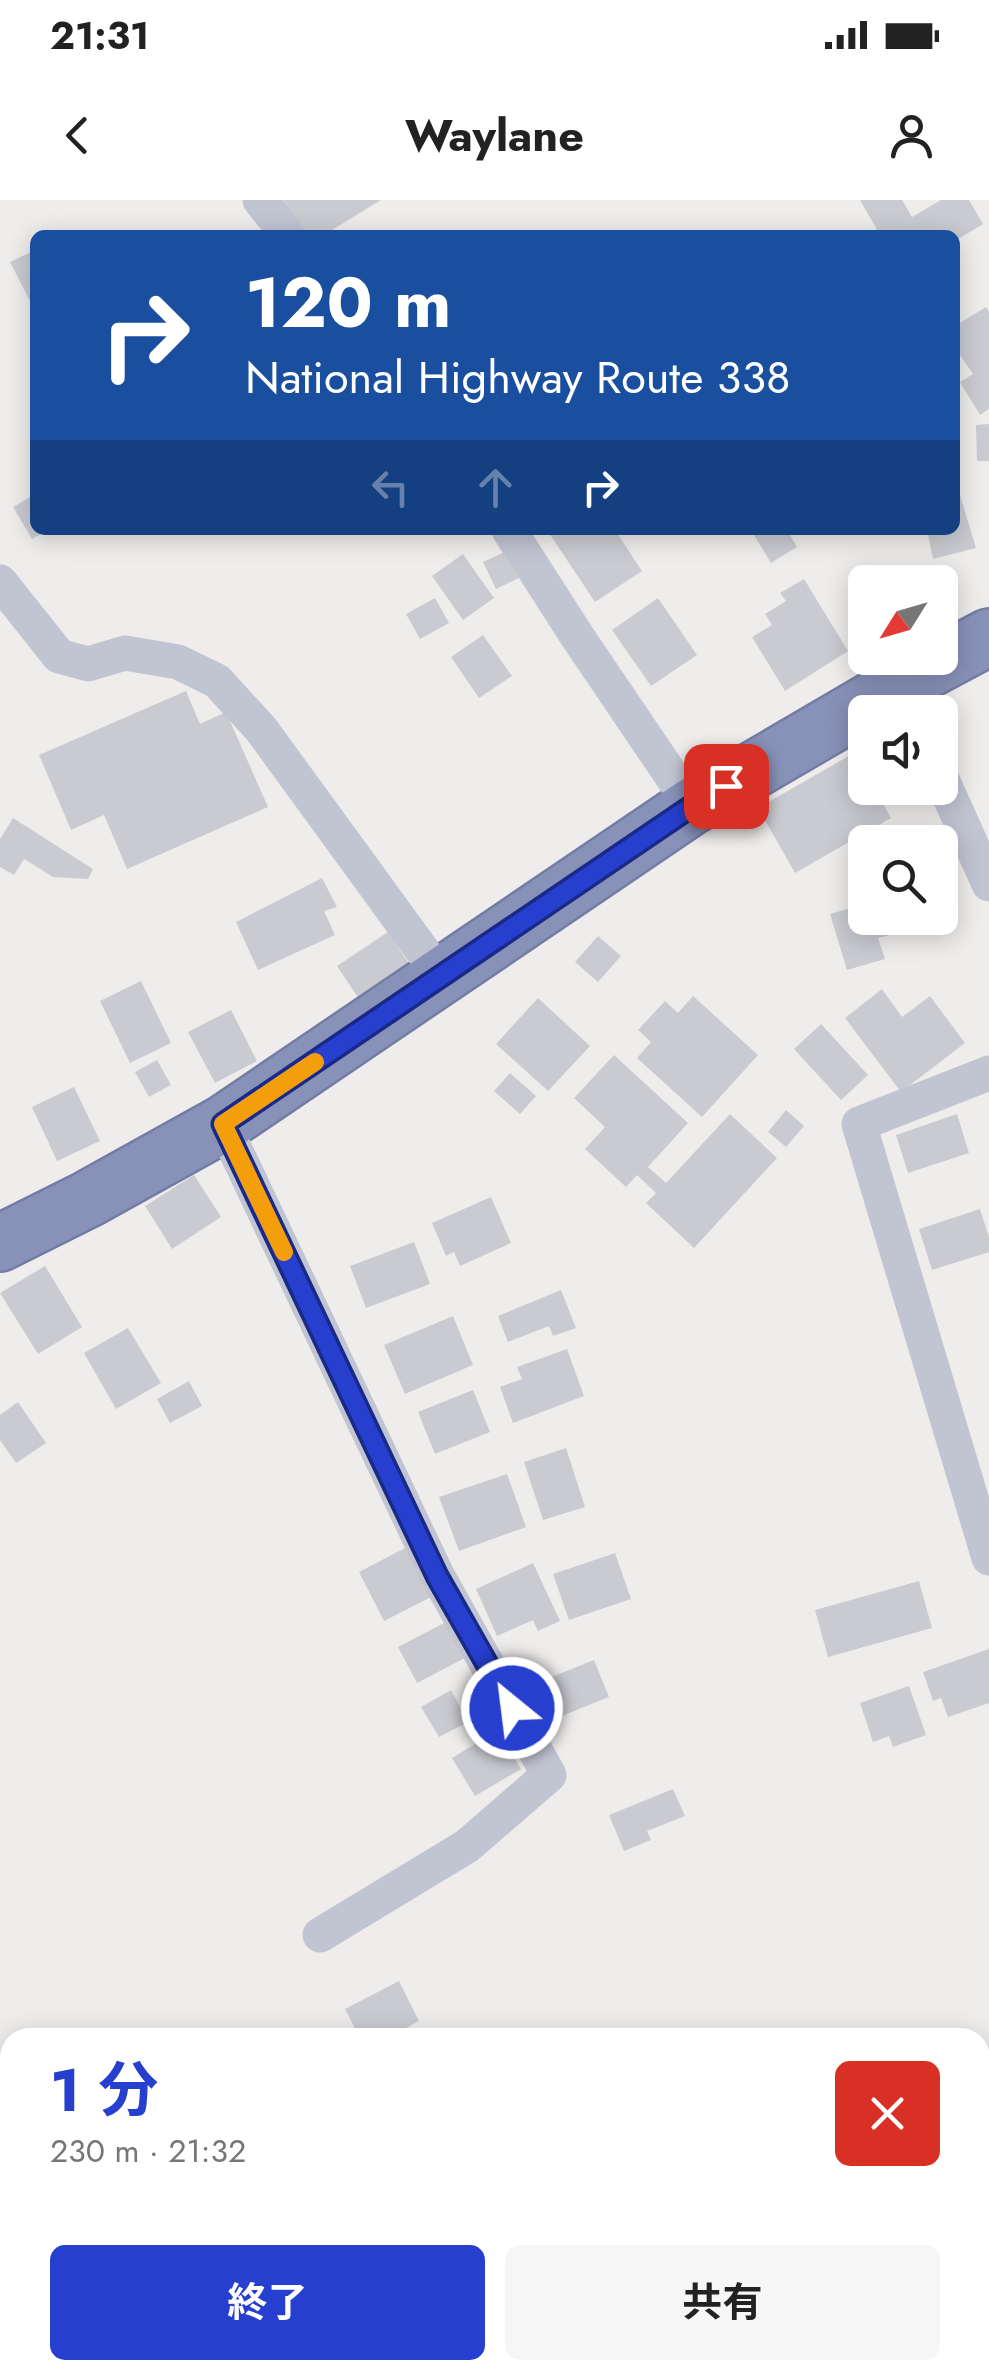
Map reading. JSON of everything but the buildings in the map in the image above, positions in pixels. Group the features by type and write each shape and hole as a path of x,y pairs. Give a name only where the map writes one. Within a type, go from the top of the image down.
{"highway":[{"path":"910,695 989,637"},
{"path":"0,1243 223,1124 692,806 848,728"}],"street":[{"path":"260,200 284,230"},
{"path":"512,535 692,806"},
{"path":"0,582 59,656 88,664 124,653 178,662 217,681 260,729 441,976"},
{"path":"953,805 989,884"},
{"path":"989,1073 859,1124 989,1558"},
{"path":"223,1124 437,1576 549,1774 466,1846 320,1935"}],"slow traffic":[{"path":"284,1252 223,1124 315,1062"}],"route":[{"path":"512,1708 437,1576 223,1124 726,786"}]}
